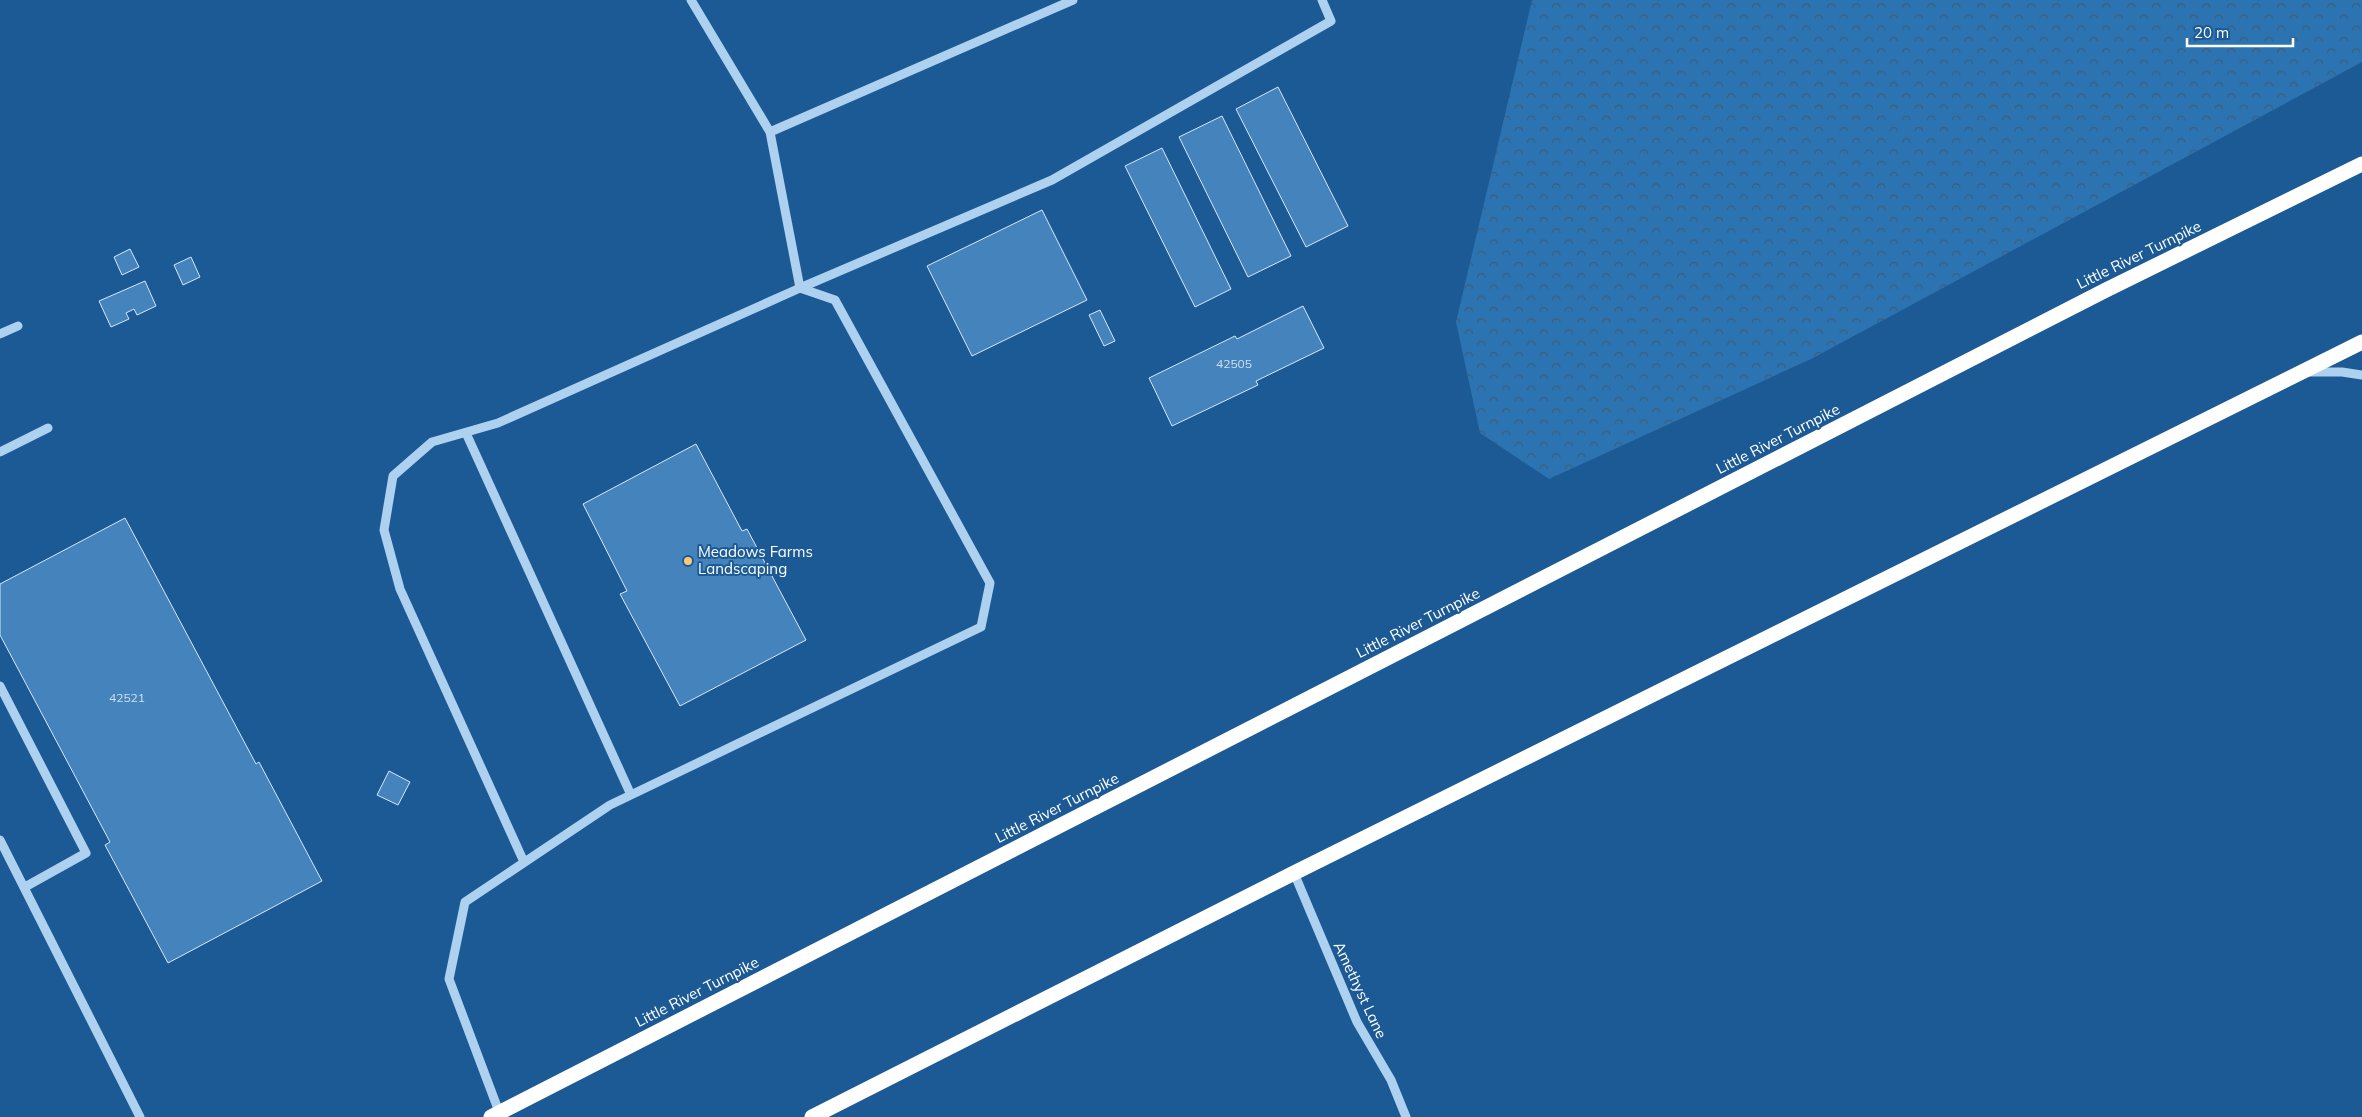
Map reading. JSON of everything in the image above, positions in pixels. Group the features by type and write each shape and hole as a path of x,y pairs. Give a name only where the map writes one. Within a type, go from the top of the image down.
{"highway":[{"name":"Little River Turnpike","path":"499,1116 2106,290 2362,164"},
{"path":"812,1117 1294,873 2362,342"}],"street":[{"path":"691,0 770,132 800,288"},
{"path":"770,132 1072,0"},
{"path":"524,862 400,589 384,530 394,476 432,442 498,424 800,288 1052,180 1331,21 1322,0"},
{"path":"499,1116 449,979 465,902 610,805 981,627 990,583 835,300 800,288"},
{"path":"0,334 18,326"},
{"path":"2299,373 2342,372 2362,375"},
{"path":"0,452 48,428"},
{"path":"466,433 631,795"},
{"path":"0,686 86,853 24,887"},
{"path":"0,840 140,1117"},
{"name":"Amethyst Lane","path":"1294,873 1357,1022 1390,1080 1406,1117"}],"green space":[{"path":"1532,0 2362,0 2362,62 1813,358 1549,479 1480,433 1456,322"}],"building":[{"path":"1278,87 1348,226 1306,247 1236,109"},
{"path":"1222,116 1291,256 1248,277 1179,137"},
{"path":"1162,148 1231,289 1195,307 1125,166"},
{"path":"1042,210 1087,300 972,356 927,266"},
{"path":"130,249 139,267 122,275 114,257"},
{"path":"191,257 200,277 183,285 174,265"},
{"path":"145,281 156,306 137,315 134,309 126,313 129,319 111,327 99,301"},
{"path":"1303,306 1324,348 1256,381 1258,385 1172,426 1149,378 1235,336 1237,339"},
{"path":"1100,310 1115,341 1104,346 1089,315"},
{"name":"Meadows Farms Landscaping","path":"696,444 742,531 747,529 806,640 680,706 620,594 627,591 583,504"},
{"path":"125,518 256,764 259,762 322,881 168,963 105,845 110,842 0,635 0,584"},
{"path":"389,771 410,782 398,805 377,795"}],"place":[{"name":"Meadows Farms Landscaping","path":"688,561"}]}
